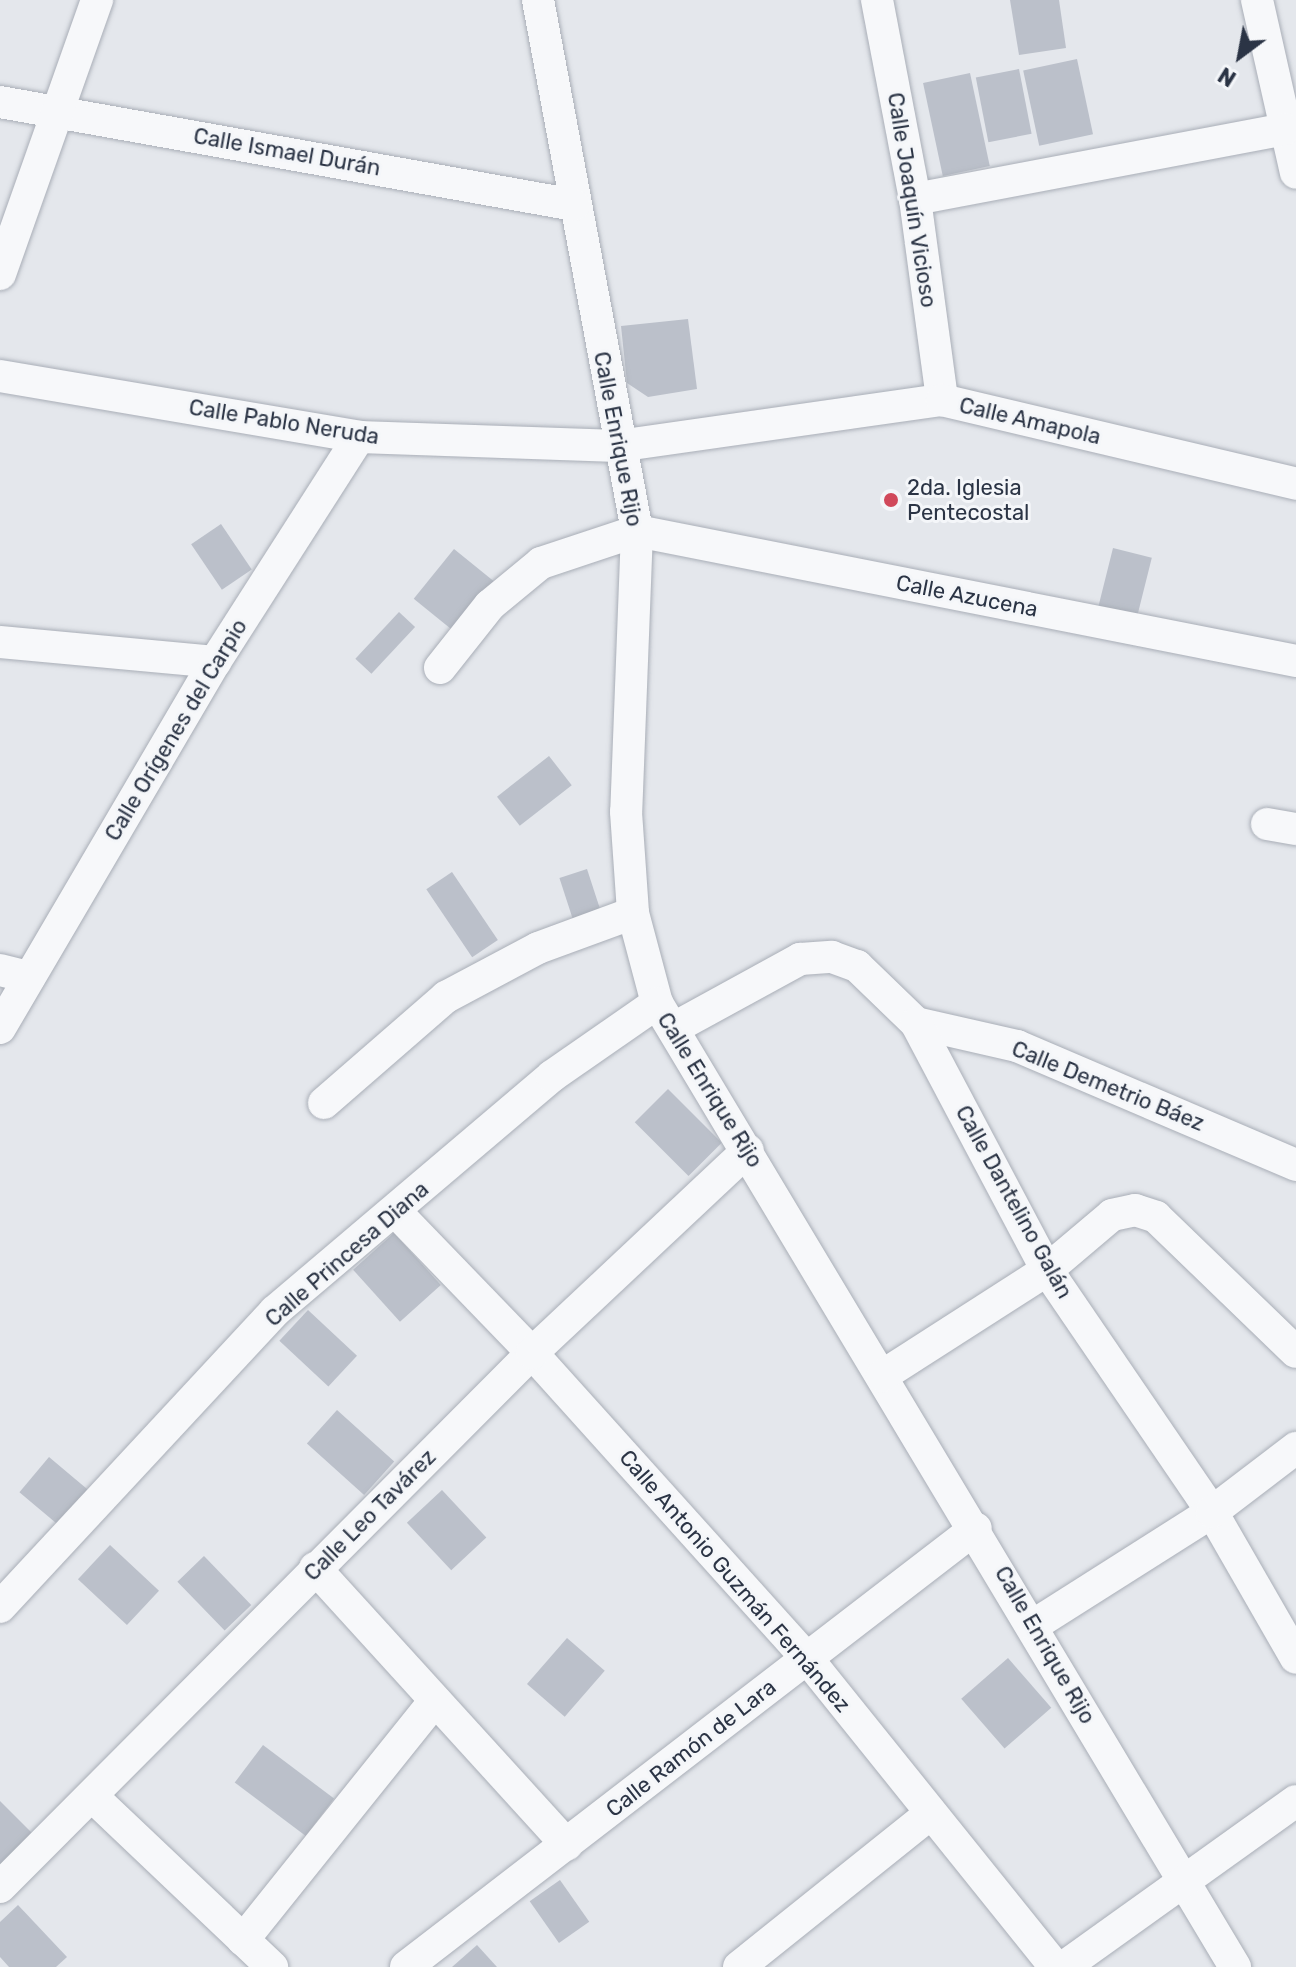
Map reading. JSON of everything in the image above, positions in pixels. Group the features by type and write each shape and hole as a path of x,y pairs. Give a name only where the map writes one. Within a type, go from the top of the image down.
{"street":[{"path":"0,274 55,110 97,0"},
{"name":"Calle Enrique Rijo","path":"538,0 618,446 637,531 626,812 633,913 666,1015 1034,1625 1235,1967"},
{"name":"Calle Joaquín Vicioso","path":"877,0 915,199 942,400"},
{"path":"1257,0 1296,173"},
{"name":"Calle Ismael Durán","path":"0,102 574,205"},
{"path":"915,199 1284,129"},
{"name":"Calle Pablo Neruda","path":"0,376 359,437 618,446"},
{"name":"Calle Amapola","path":"618,446 942,400 1296,484"},
{"name":"Calle Orígenes del Carpio","path":"0,1028 14,974 359,437"},
{"path":"440,668 490,605 541,563 637,531"},
{"name":"Calle Azucena","path":"637,531 1296,661"},
{"path":"0,642 215,662"},
{"path":"324,1103 446,997 538,948 633,913"},
{"name":"Calle Dantelino Galán","path":"666,1015 800,959 832,957 857,966 916,1023 1047,1270 1212,1512 1296,1658"},
{"name":"Calle Princesa Diana","path":"0,1607 275,1311 396,1212 552,1076 666,1015"},
{"name":"Calle Demetrio Báez","path":"916,1023 1017,1046 1296,1165"},
{"name":"Calle Leo Tavárez","path":"0,1887 532,1353 748,1150"},
{"path":"882,1376 1047,1270 1112,1215 1135,1210 1156,1217 1296,1352"},
{"name":"Calle Antonio Guzmán Fernández","path":"396,1212 532,1353 806,1657 1055,1967"},
{"path":"1034,1625 1212,1512 1296,1448"},
{"name":"Calle Ramón de Lara","path":"406,1967 976,1528"},
{"path":"315,1568 567,1845"},
{"path":"243,1940 435,1700"},
{"path":"93,1797 272,1967"},
{"path":"1064,1967 1296,1801"},
{"path":"739,1967 931,1813"}],"building":[{"path":"1010,0 1059,0 1066,48 1019,55"},
{"path":"1077,59 1093,134 1039,146 1023,70"},
{"path":"1019,69 1032,134 988,142 976,77"},
{"path":"970,73 990,166 943,176 923,83"},
{"path":"688,319 697,389 648,397 627,383 621,326"},
{"path":"221,524 252,570 222,590 191,544"},
{"path":"1113,548 1152,558 1136,623 1097,613"},
{"path":"454,549 498,584 457,634 414,599"},
{"path":"399,612 415,627 371,674 355,659"},
{"path":"549,756 572,785 520,826 497,797"},
{"path":"587,869 601,911 573,920 559,878"},
{"path":"452,872 498,940 472,957 426,889"},
{"path":"668,1089 722,1143 689,1176 635,1122"},
{"path":"394,1233 441,1285 400,1322 353,1270"},
{"path":"308,1310 357,1356 328,1386 279,1341"},
{"path":"337,1410 394,1462 364,1495 307,1443"},
{"path":"49,1457 89,1490 59,1526 19,1492"},
{"path":"442,1490 486,1538 451,1570 407,1523"},
{"path":"110,1545 159,1591 127,1625 78,1579"},
{"path":"204,1556 251,1605 225,1631 177,1582"},
{"path":"567,1638 605,1671 565,1717 527,1684"},
{"path":"1008,1658 1051,1708 1005,1748 961,1699"},
{"path":"263,1745 334,1799 306,1836 235,1783"},
{"path":"0,1801 33,1834 0,1867"},
{"path":"560,1880 589,1922 559,1943 530,1901"},
{"path":"18,1905 67,1957 56,1967 9,1967 0,1957 0,1922"},
{"path":"477,1945 497,1967 452,1967"}],"place":[{"name":"2da. Iglesia Pentecostal","path":"891,500"}]}
